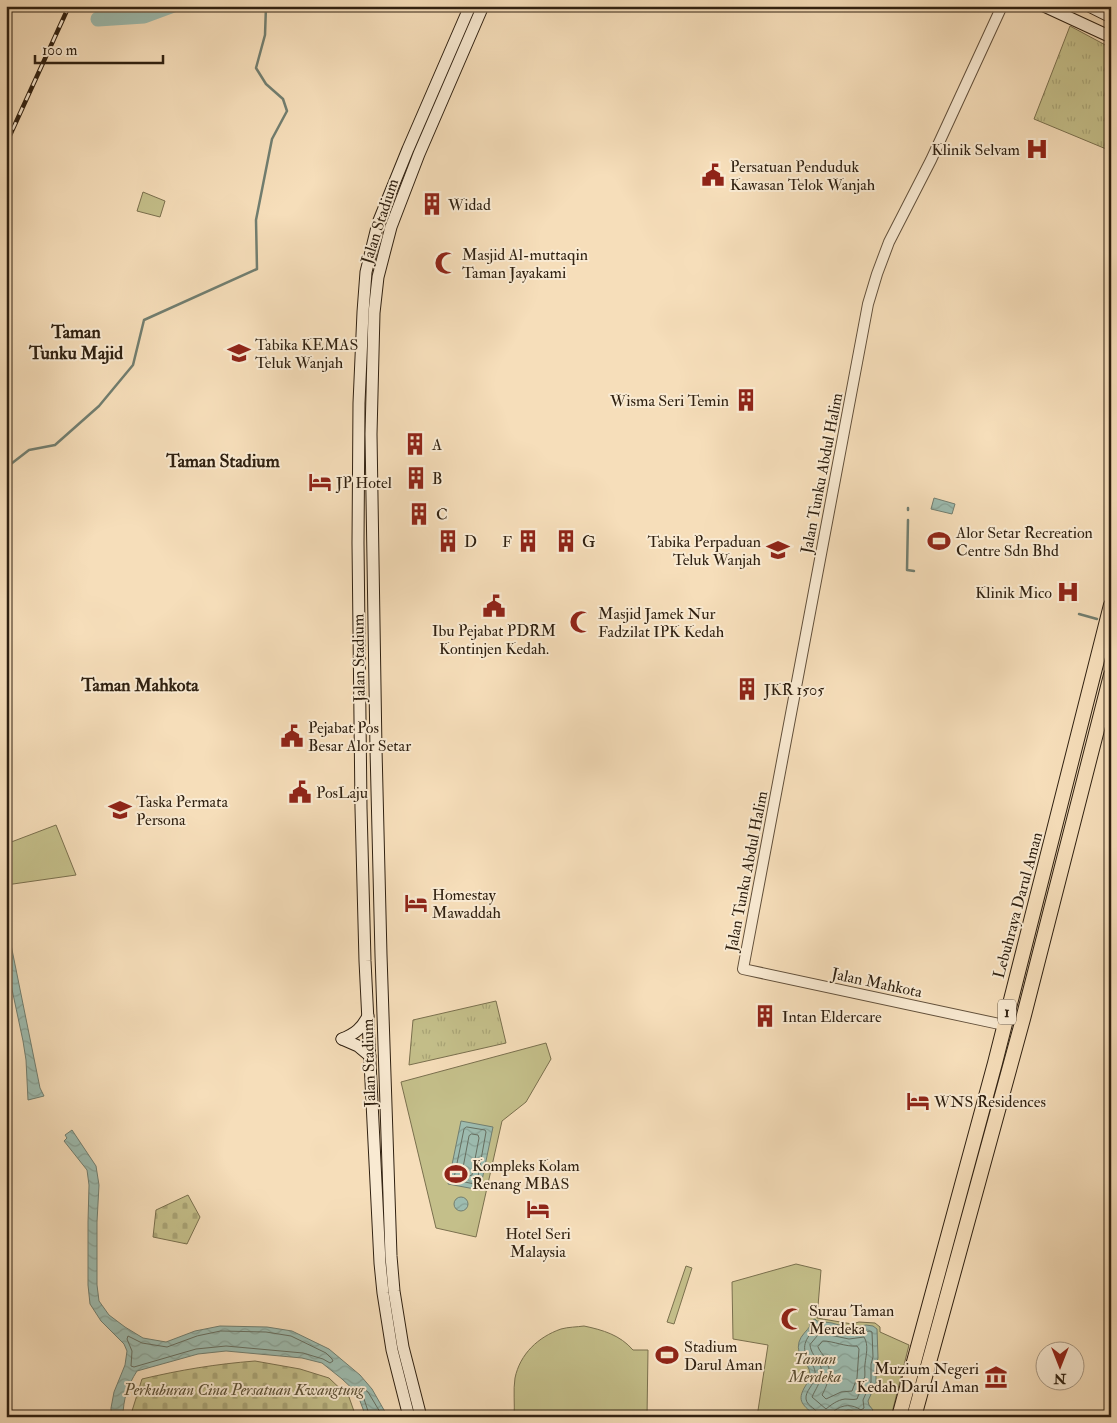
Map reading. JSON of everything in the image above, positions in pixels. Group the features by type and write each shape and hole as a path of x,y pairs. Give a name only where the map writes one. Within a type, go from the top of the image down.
{"main road":[{"name":"Jalan Stadium","path":"409,1417 394,1359 383,1292 378,1240 361,808 358,543 359,395 366,272 378,223 470,6"},
{"name":"Jalan Stadium","path":"421,1417 403,1347 394,1291 391,1256 381,964 370,434 374,313 378,277 391,227 419,154 483,6"},
{"path":"1044,6 1111,37"},
{"path":"1089,6 1111,17"},
{"name":"Lebuhraya Darul Aman","path":"900,1417 1004,1025 1111,605"},
{"name":"Lebuhraya Darul Aman","path":"914,1417 1023,1019 1111,675"},
{"path":"368,1016 355,1033 342,1039 358,1046 370,1056"}],"street":[{"name":"Jalan Tunku Abdul Halim","path":"743,969 868,304 889,242 931,160 1002,6"},
{"name":"Jalan Mahkota","path":"743,969 1004,1025"}],"green space":[{"path":"1070,26 1111,48 1111,151 1034,119"},
{"path":"143,192 165,201 160,217 137,211"},
{"path":"56,825 76,875 6,885 6,844"},
{"path":"496,1001 506,1043 409,1065 413,1020"},
{"name":"Kompleks Kolam Renang MBAS","path":"546,1043 551,1059 526,1102 502,1121 476,1237 436,1228 401,1082"},
{"path":"188,1195 200,1217 187,1244 153,1237 156,1210"},
{"name":"Taman Merdeka","path":"796,1264 821,1270 817,1318 852,1324 859,1322 875,1323 880,1327 880,1332 909,1345 891,1417 757,1417 768,1345 733,1339 732,1282"},
{"path":"686,1266 692,1268 674,1324 667,1322"},
{"path":"584,1326 611,1334 623,1340 633,1350 648,1350 647,1417 514,1417 515,1378 517,1369 526,1354 538,1342 553,1332 564,1328"},
{"name":"Perkuburan Cina Persatuan Kwangtung","path":"255,1361 300,1369 329,1378 349,1397 356,1417 133,1417 132,1411 142,1379 198,1368"}],"water":[{"path":"934,498 955,504 952,514 931,509"},
{"path":"6,920 40,1088 44,1096 28,1100 23,1041 6,961"},
{"path":"461,1121 493,1127 480,1190 448,1184"},
{"path":"72,1130 96,1166 99,1185 97,1285 99,1301 109,1315 143,1338 166,1342 195,1331 220,1326 267,1327 292,1331 329,1349 360,1375 372,1389 388,1417 366,1417 357,1393 322,1363 302,1358 226,1351 198,1354 137,1371 127,1392 123,1417 111,1417 114,1392 125,1365 127,1351 124,1344 101,1321 90,1304 88,1285 89,1185 87,1170 64,1141 67,1138 65,1135"},
{"path":"458,1197 464,1197 468,1204 464,1211 458,1211 454,1207 454,1201"},
{"path":"815,1319 850,1328 866,1325 877,1329 878,1358 876,1383 868,1401 873,1410 867,1417 848,1410 833,1417 816,1417 802,1403 801,1395 810,1374 798,1347 801,1337 810,1326 809,1323"}],"waterway":[{"path":"98,19 144,16 171,6"},
{"path":"6,474 7,467 29,450 55,445 99,406 133,365 144,320 257,269 256,220 272,139 287,111 283,99 266,84 256,68 265,35 266,6"},
{"path":"908,520 907,570 914,571"},
{"path":"1079,614 1097,619"}],"railway":[{"path":"6,144 69,6"}],"place":[{"name":"Klinik Selvam","path":"1037,149"},
{"name":"Persatuan Penduduk Kawasan Telok Wanjah","path":"713,175"},
{"name":"Widad","path":"432,204"},
{"name":"Masjid Al-muttaqin Taman Jayakami","path":"446,263"},
{"name":"Tabika KEMAS Teluk Wanjah","path":"239,353"},
{"name":"Wisma Seri Temin","path":"746,400"},
{"name":"A","path":"415,444"},
{"name":"B","path":"416,478"},
{"name":"JP Hotel","path":"320,482"},
{"name":"C","path":"419,514"},
{"name":"D","path":"448,541"},
{"name":"F","path":"528,541"},
{"name":"G","path":"566,541"},
{"name":"Alor Setar Recreation Centre Sdn Bhd","path":"939,541"},
{"name":"Tabika Perpaduan Teluk Wanjah","path":"778,550"},
{"name":"Klinik Mico","path":"1068,592"},
{"name":"Ibu Pejabat PDRM Kontinjen Kedah.","path":"494,606"},
{"name":"Masjid Jamek Nur Fadzilat IPK Kedah","path":"581,622"},
{"name":"JKR 1505","path":"747,689"},
{"name":"Pejabat Pos Besar Alor Setar","path":"292,736"},
{"name":"PosLaju","path":"300,792"},
{"name":"Taska Permata Persona","path":"120,810"},
{"name":"Homestay Mawaddah","path":"416,903"},
{"name":"Intan Eldercare","path":"765,1016"},
{"name":"WNS Residences","path":"918,1101"},
{"name":"Kompleks Kolam Renang MBAS","path":"456,1174"},
{"name":"Hotel Seri Malaysia","path":"538,1209"},
{"name":"Surau Taman Merdeka","path":"792,1319"},
{"name":"Stadium Darul Aman","path":"667,1355"},
{"name":"Muzium Negeri Kedah Darul Aman","path":"996,1377"}],"district":[{"name":"Taman Tunku Majid","path":"76,342"},
{"name":"Taman Stadium","path":"223,461"},
{"name":"Taman Mahkota","path":"140,685"}]}
